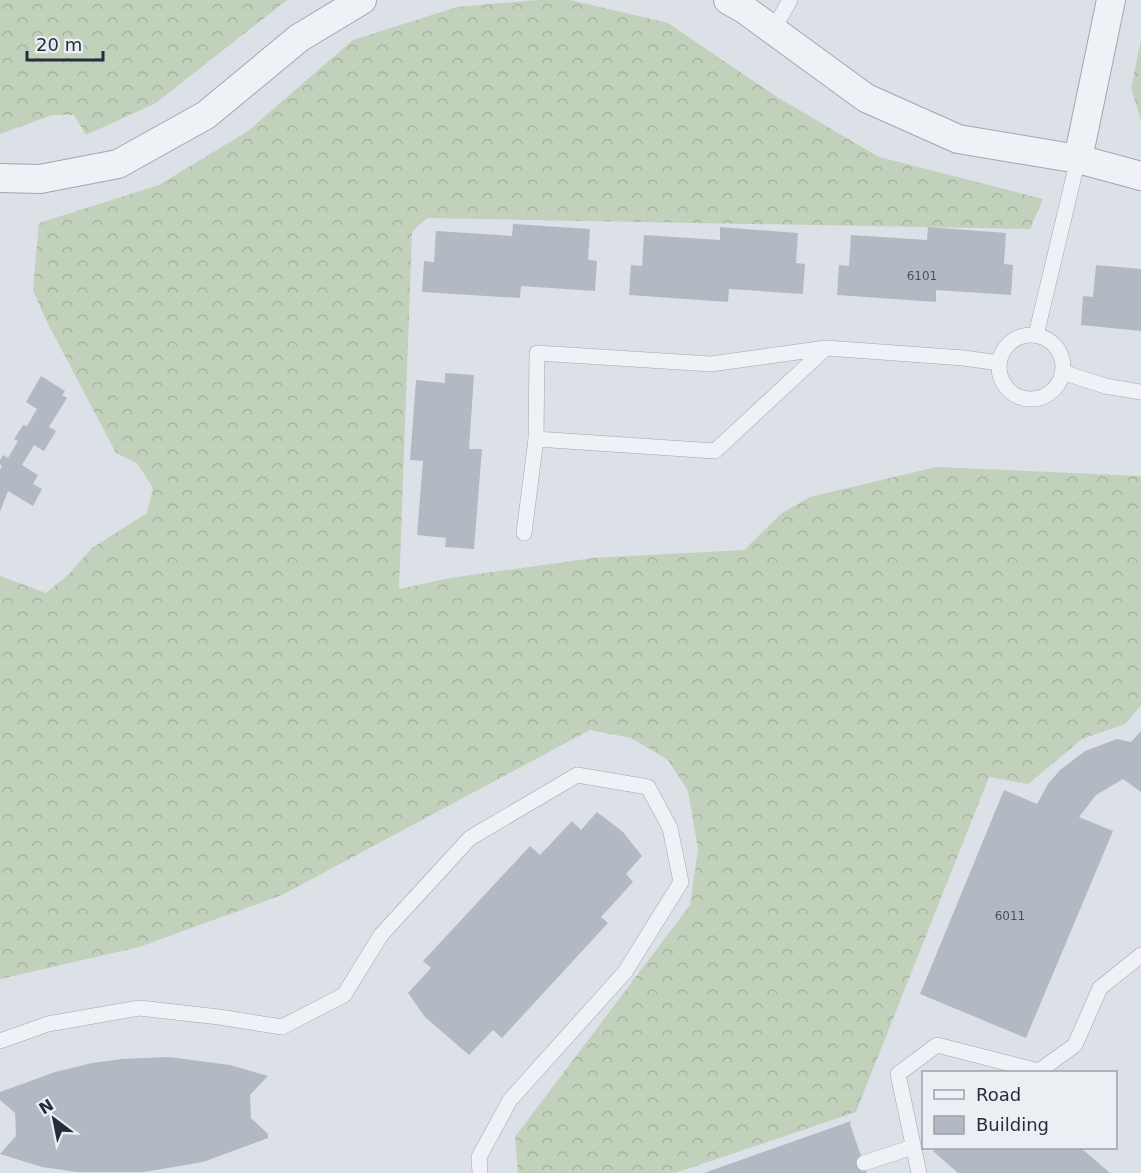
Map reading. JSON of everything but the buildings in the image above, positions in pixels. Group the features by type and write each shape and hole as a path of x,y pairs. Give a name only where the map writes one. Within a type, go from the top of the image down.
{"street":[{"path":"0,178 40,179 118,164 206,115 299,38 362,0"},
{"path":"1078,159 1111,0"},
{"path":"740,3 866,98 958,139 1078,159 1141,176"}],"lane":[{"path":"773,30 790,0"},
{"path":"1036,335 1078,159"},
{"path":"1036,335 1048,339 1057,348 1062,359 1062,372 1060,380 1048,394 1040,398 1022,398 1007,388 999,372 999,363 1003,351 1012,341 1023,336 1036,335"},
{"path":"524,533 536,439 537,353 711,364 826,348 964,358 999,363"},
{"path":"536,439 715,451 826,348"},
{"path":"1062,372 1105,386 1141,392"},
{"path":"0,1041 48,1024 139,1008 282,1027 344,995 381,935 470,838 577,775 648,787 670,828 681,882 625,972 510,1100 479,1157 480,1173"},
{"path":"919,1173 898,1074 937,1045 1039,1071 1075,1045 1100,988 1141,955"},
{"path":"864,1163 914,1147"}],"green space":[{"path":"0,0 287,0 156,103 86,135 74,115 52,115 0,134"},
{"path":"537,0 570,0 668,23 777,97 879,157 1043,199 1030,229 427,218 412,232 399,589 450,578 593,558 744,550 782,513 810,497 936,467 1141,476 1141,706 1125,724 1082,739 1028,784 989,777 856,1112 675,1173 518,1173 515,1137 690,905 698,849 688,791 668,760 631,738 590,730 282,895 139,947 0,979 0,576 46,593 69,574 92,548 147,513 153,488 137,463 116,453 46,320 33,290 39,223 159,185 248,131 353,40 457,7"},
{"path":"1141,40 1141,120 1131,88"}]}
